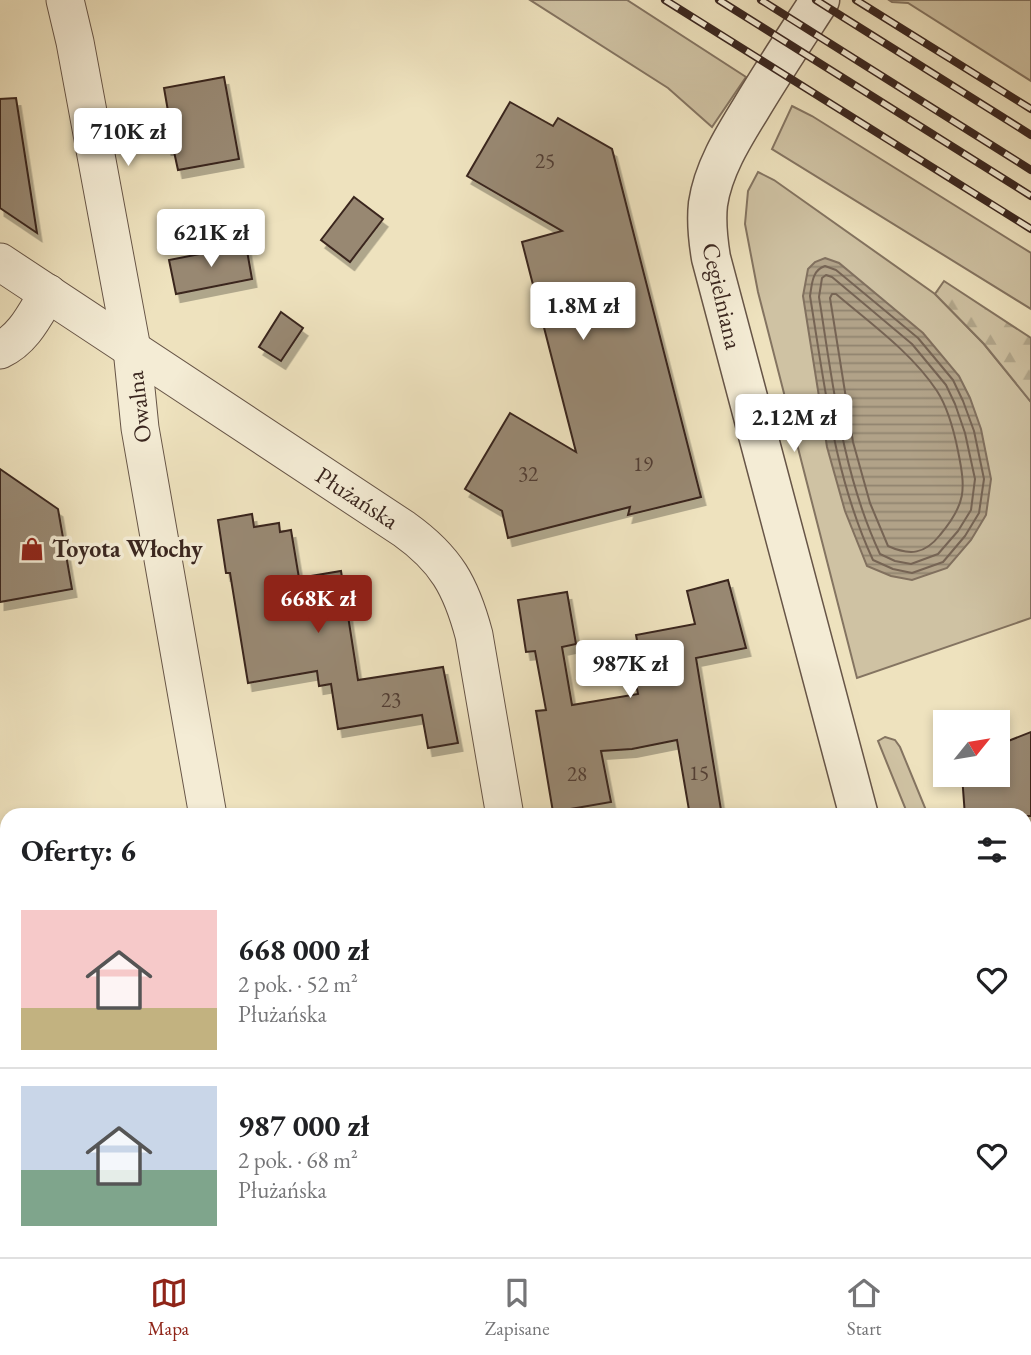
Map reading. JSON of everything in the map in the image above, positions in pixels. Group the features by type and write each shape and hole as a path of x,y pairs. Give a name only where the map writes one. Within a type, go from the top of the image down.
{"street":[{"name":"Owalna","path":"65,0 132,349 140,428 207,808"},
{"name":"Cegielniana","path":"820,0 727,148 708,203 707,229 711,258 857,808"},
{"name":"Płużańska","path":"0,262 404,529 439,558 455,580 467,607 504,808"},
{"path":"0,350 23,334 48,293"}],"green space":[{"path":"530,0 627,0 746,77 712,127 668,88"},
{"path":"889,0 1031,0 1031,81 908,3"},
{"path":"792,106 1031,253 1031,309 772,149"},
{"path":"758,172 774,180 935,294 984,344 1031,402 1031,618 857,678 758,292 745,224 748,191"},
{"path":"944,281 1031,338 1031,402 984,344 935,294"},
{"path":"885,737 895,740 900,747 925,808 905,808 878,741"}],"water":[{"path":"825,258 839,263 923,333 959,376 981,429 991,479 986,515 971,540 947,568 912,580 891,576 867,566 845,511 827,447 803,296 808,269"}],"building":[{"path":"224,77 239,159 178,170 173,147 167,147 161,112 168,111 164,88"},
{"path":"16,98 37,233 0,208 0,99"},
{"path":"510,102 553,126 558,118 612,149 701,497 628,515 630,507 508,538 502,511 465,489 510,413 576,452 522,242 562,231 467,176"},
{"path":"354,197 383,219 350,262 321,240"},
{"path":"246,245 252,279 176,294 169,260"},
{"path":"281,312 303,328 281,361 259,347"},
{"name":"Toyota Włochy","path":"0,469 58,509 72,589 0,602"},
{"path":"252,514 254,527 279,523 280,532 291,530 299,578 341,571 358,680 443,667 458,743 428,748 422,715 338,729 331,684 319,686 317,671 248,683 230,573 226,573 218,520"},
{"path":"728,580 746,648 696,658 721,808 689,808 677,740 632,749 601,751 611,802 576,808 552,808 536,711 546,710 535,651 526,652 518,600 567,592 576,644 562,647 572,705 638,694 630,653 639,651 636,635 695,624 687,591"},
{"path":"1031,732 1031,808 964,808 963,788 1010,788 1010,740"}],"railway":[{"path":"665,0 1031,229"},
{"path":"719,0 1031,196"},
{"path":"761,0 1031,170"},
{"path":"816,0 1031,135"},
{"path":"856,0 1031,109"}],"place":[{"name":"Toyota Włochy","path":"32,549"}]}
